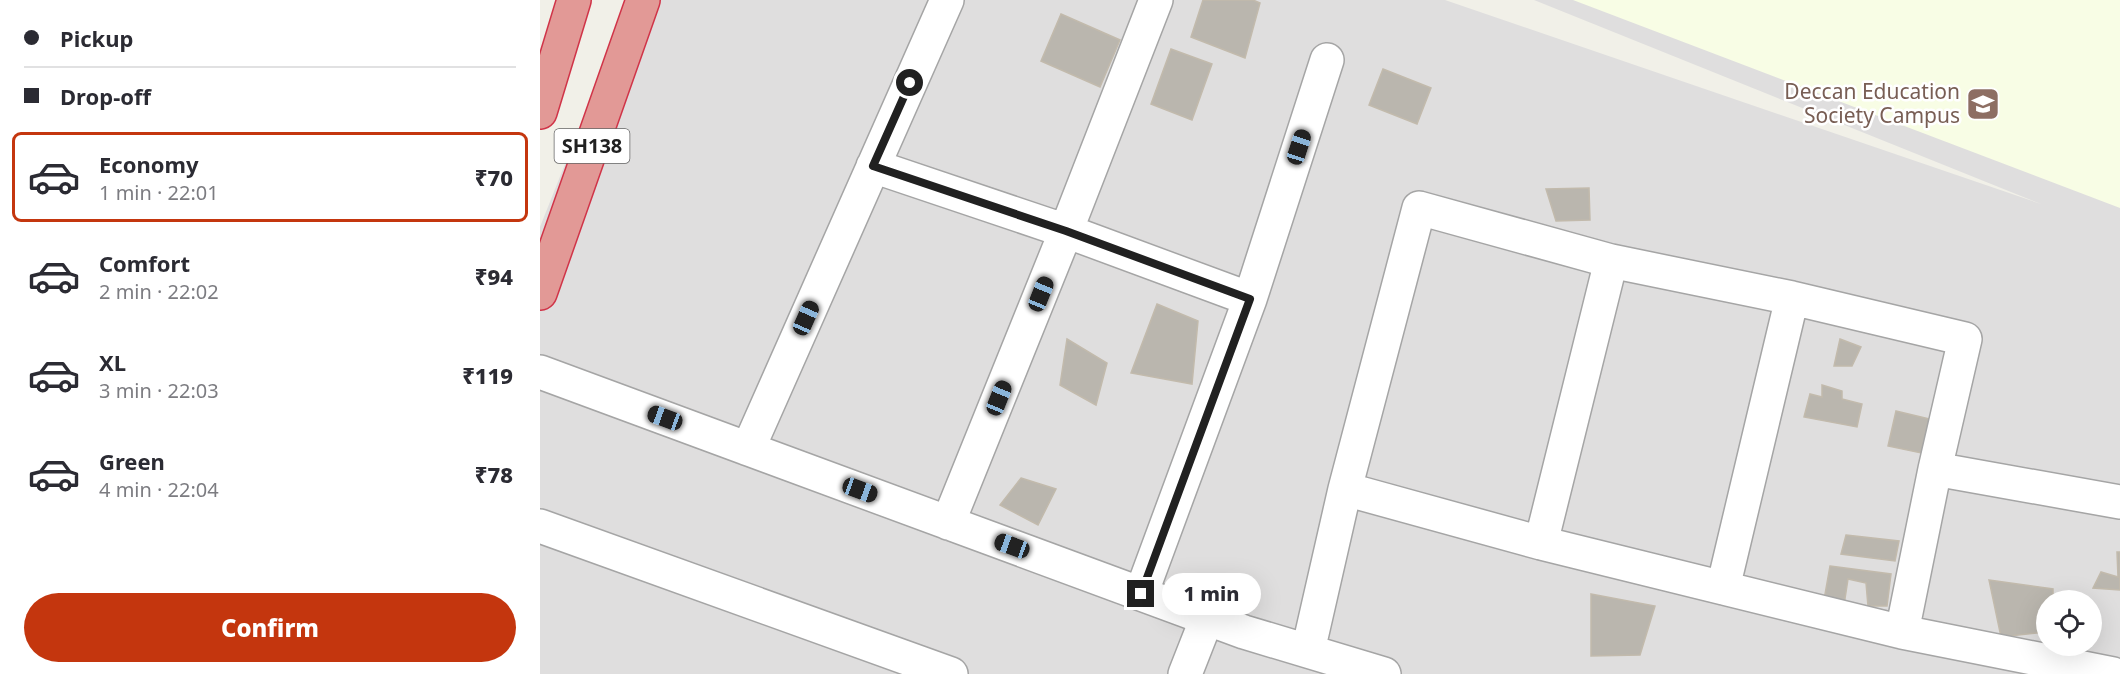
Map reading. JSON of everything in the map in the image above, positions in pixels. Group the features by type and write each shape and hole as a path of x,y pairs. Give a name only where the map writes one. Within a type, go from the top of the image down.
{"highway":[{"path":"540,112 574,0"},
{"name":"SH138","path":"540,293 643,0"}],"street":[{"path":"748,448 947,0"},
{"path":"948,523 1156,0"},
{"path":"1141,594 1250,299 1327,60"},
{"path":"873,166 1066,231 1250,299"},
{"path":"1308,651 1345,489 1419,208 1611,261 1792,298 1965,339 1935,469 1902,632"},
{"path":"1541,543 1611,261"},
{"path":"1723,588 1792,298"},
{"path":"540,372 1244,632 1384,674"},
{"path":"1935,469 2120,502"},
{"path":"1345,489 1541,543 1902,632 2113,674"},
{"path":"540,526 951,674"},
{"path":"1185,674 1207,618"}],"shaded area":[{"path":"630,0 1445,0 2041,204 1534,0 2120,0 2120,674 540,674 540,227"},
{"name":"Deccan Education Society Campus","path":"1573,0 2120,0 2120,208"}],"building":[{"path":"1203,0 1253,0 1260,3 1245,58 1191,37"},
{"path":"1061,14 1120,40 1100,87 1041,61"},
{"path":"1171,49 1212,64 1192,120 1151,104"},
{"path":"1383,69 1431,88 1417,124 1369,105"},
{"path":"1589,188 1590,220 1556,221 1546,189"},
{"path":"1157,304 1198,321 1192,384 1131,373"},
{"path":"1067,339 1107,363 1096,405 1060,385"},
{"path":"1840,339 1861,347 1852,366 1834,366"},
{"path":"1822,385 1842,391 1842,399 1862,404 1857,427 1804,417 1810,394 1822,397"},
{"path":"1896,411 1938,421 1926,454 1888,446"},
{"path":"1021,478 1056,489 1038,525 1000,505"},
{"path":"1846,535 1899,541 1895,561 1841,554"},
{"path":"2117,552 2120,552 2120,590 2093,588 2101,572 2118,577"},
{"path":"1830,566 1891,574 1887,606 1868,606 1866,583 1848,579 1844,605 1824,600"},
{"path":"1989,580 2053,589 2036,590 2036,633 2001,637"},
{"path":"1591,594 1655,606 1640,655 1591,656"}],"place":[{"name":"Deccan Education Society Campus","path":"1983,104"}],"route":[{"path":"910,83 873,166 1066,231 1250,299 1141,594"}]}
